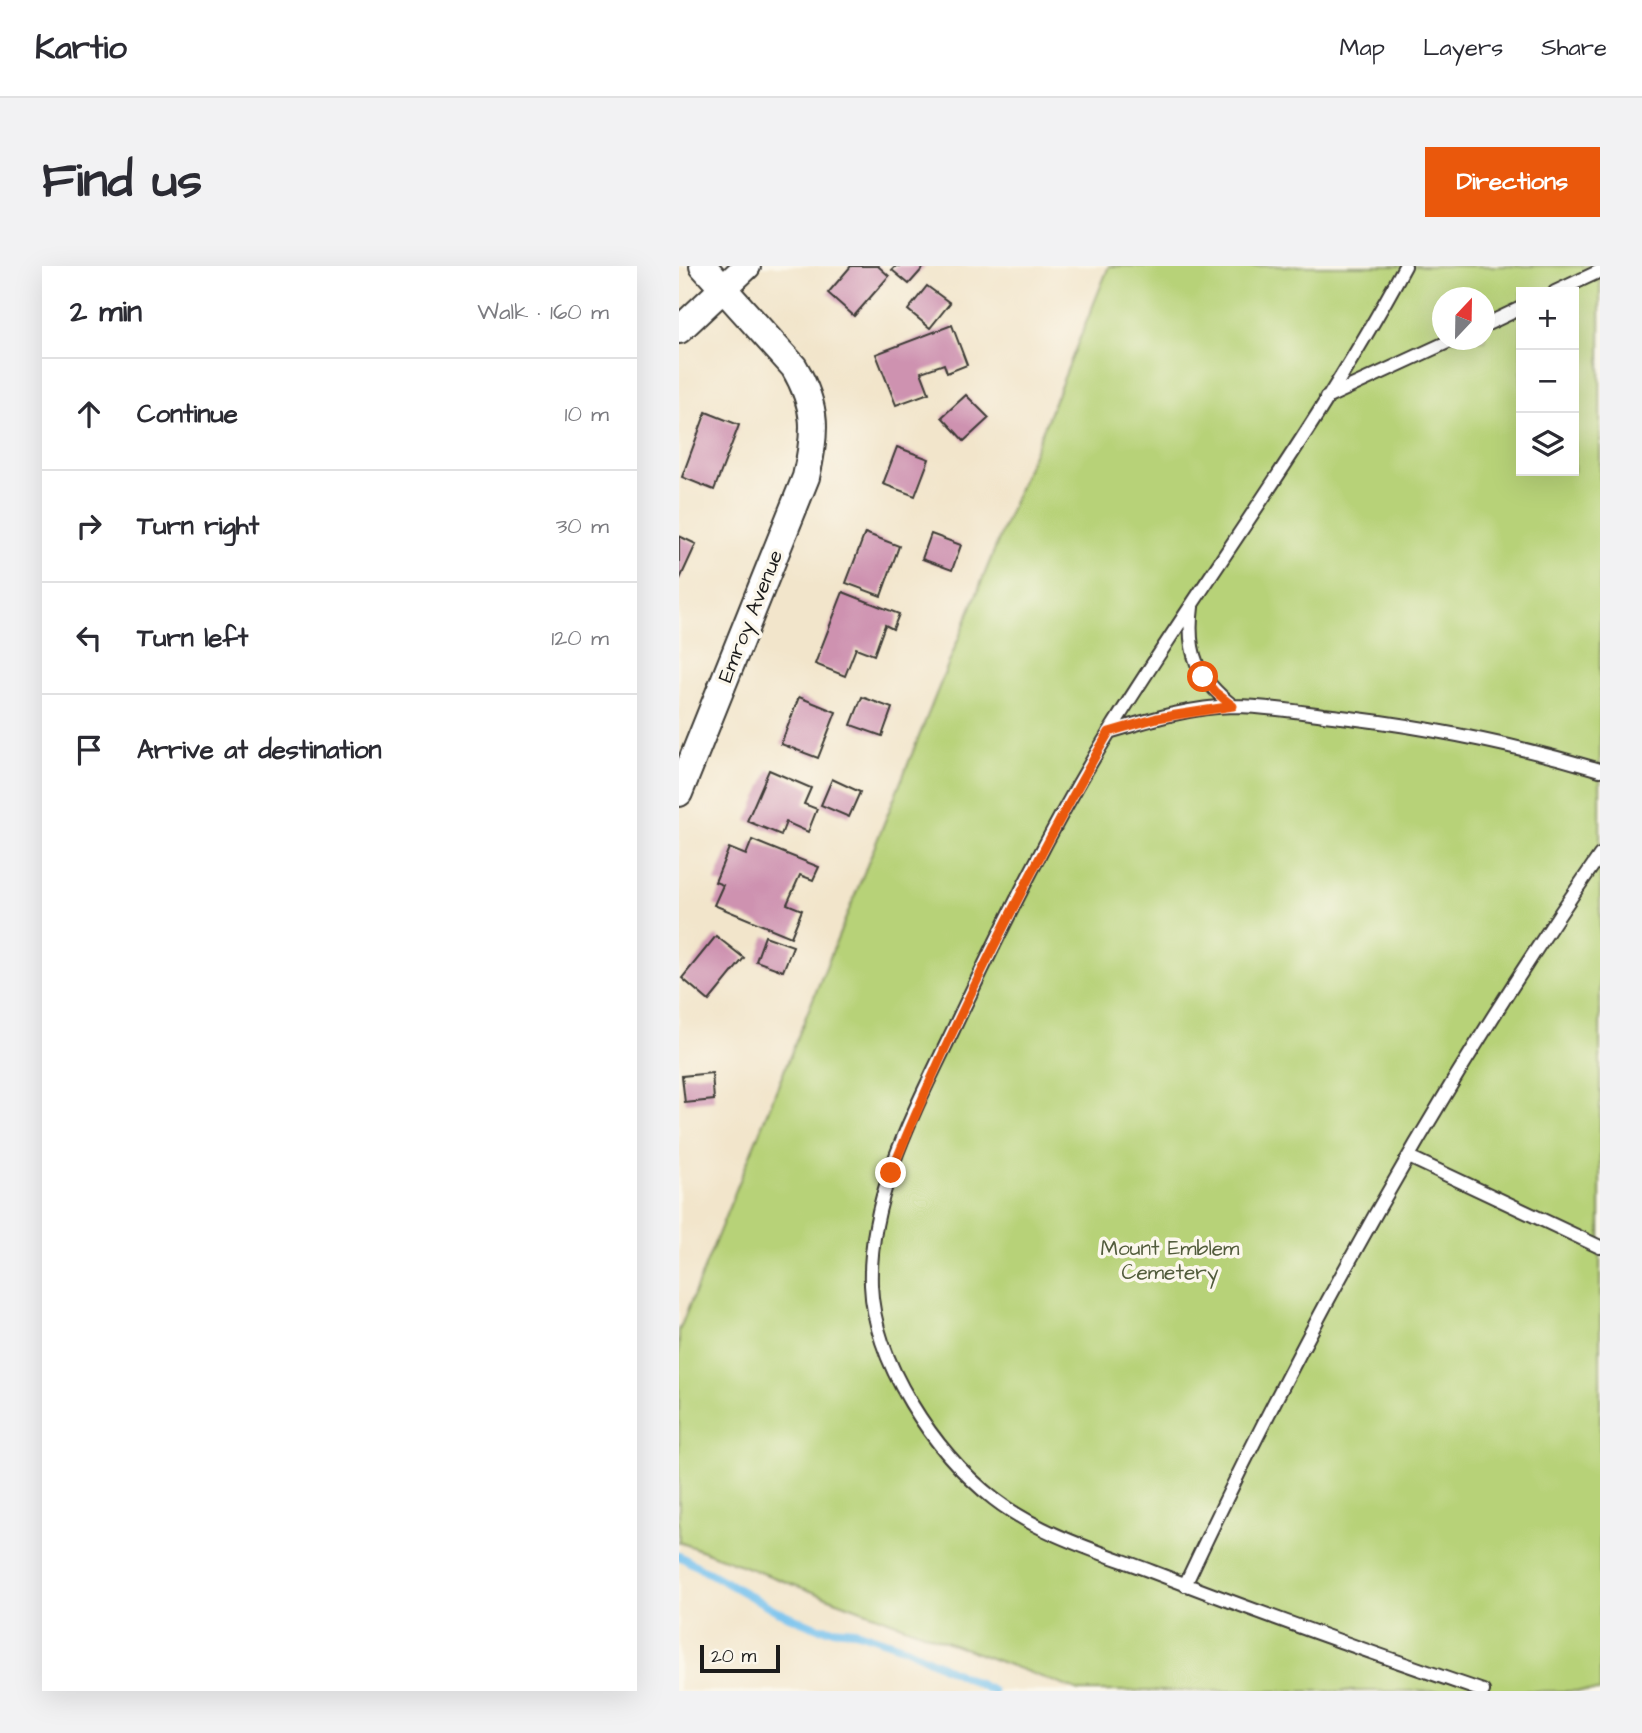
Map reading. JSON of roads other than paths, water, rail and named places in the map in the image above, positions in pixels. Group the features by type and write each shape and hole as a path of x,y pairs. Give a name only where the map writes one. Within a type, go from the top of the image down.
{"street":[{"path":"703,266 725,290"},
{"path":"679,330 725,290 747,266"},
{"name":"Emroy Avenue","path":"679,793 806,477 815,436 805,386 794,367 725,290"}],"lane":[{"path":"1405,266 1326,398 1109,732 1030,873 924,1091 881,1205 871,1284 883,1347 920,1417 969,1477 996,1501 1072,1541 1185,1585 1483,1691"},
{"path":"1566,287 1600,271"},
{"path":"1495,320 1516,310"},
{"path":"1326,398 1432,349"},
{"path":"1193,604 1189,635 1195,660 1215,692 1233,706"},
{"path":"1109,732 1169,716 1233,706 1355,718 1436,732 1510,745 1600,770"},
{"path":"1185,1585 1277,1393 1409,1157 1497,1006 1600,855"},
{"path":"1409,1157 1600,1247"}],"waterway":[{"path":"679,1556 777,1611 818,1628 855,1631 903,1647 993,1691"}],"park label":[{"name":"Mount Emblem Cemetery","path":"1170,1260"}]}
